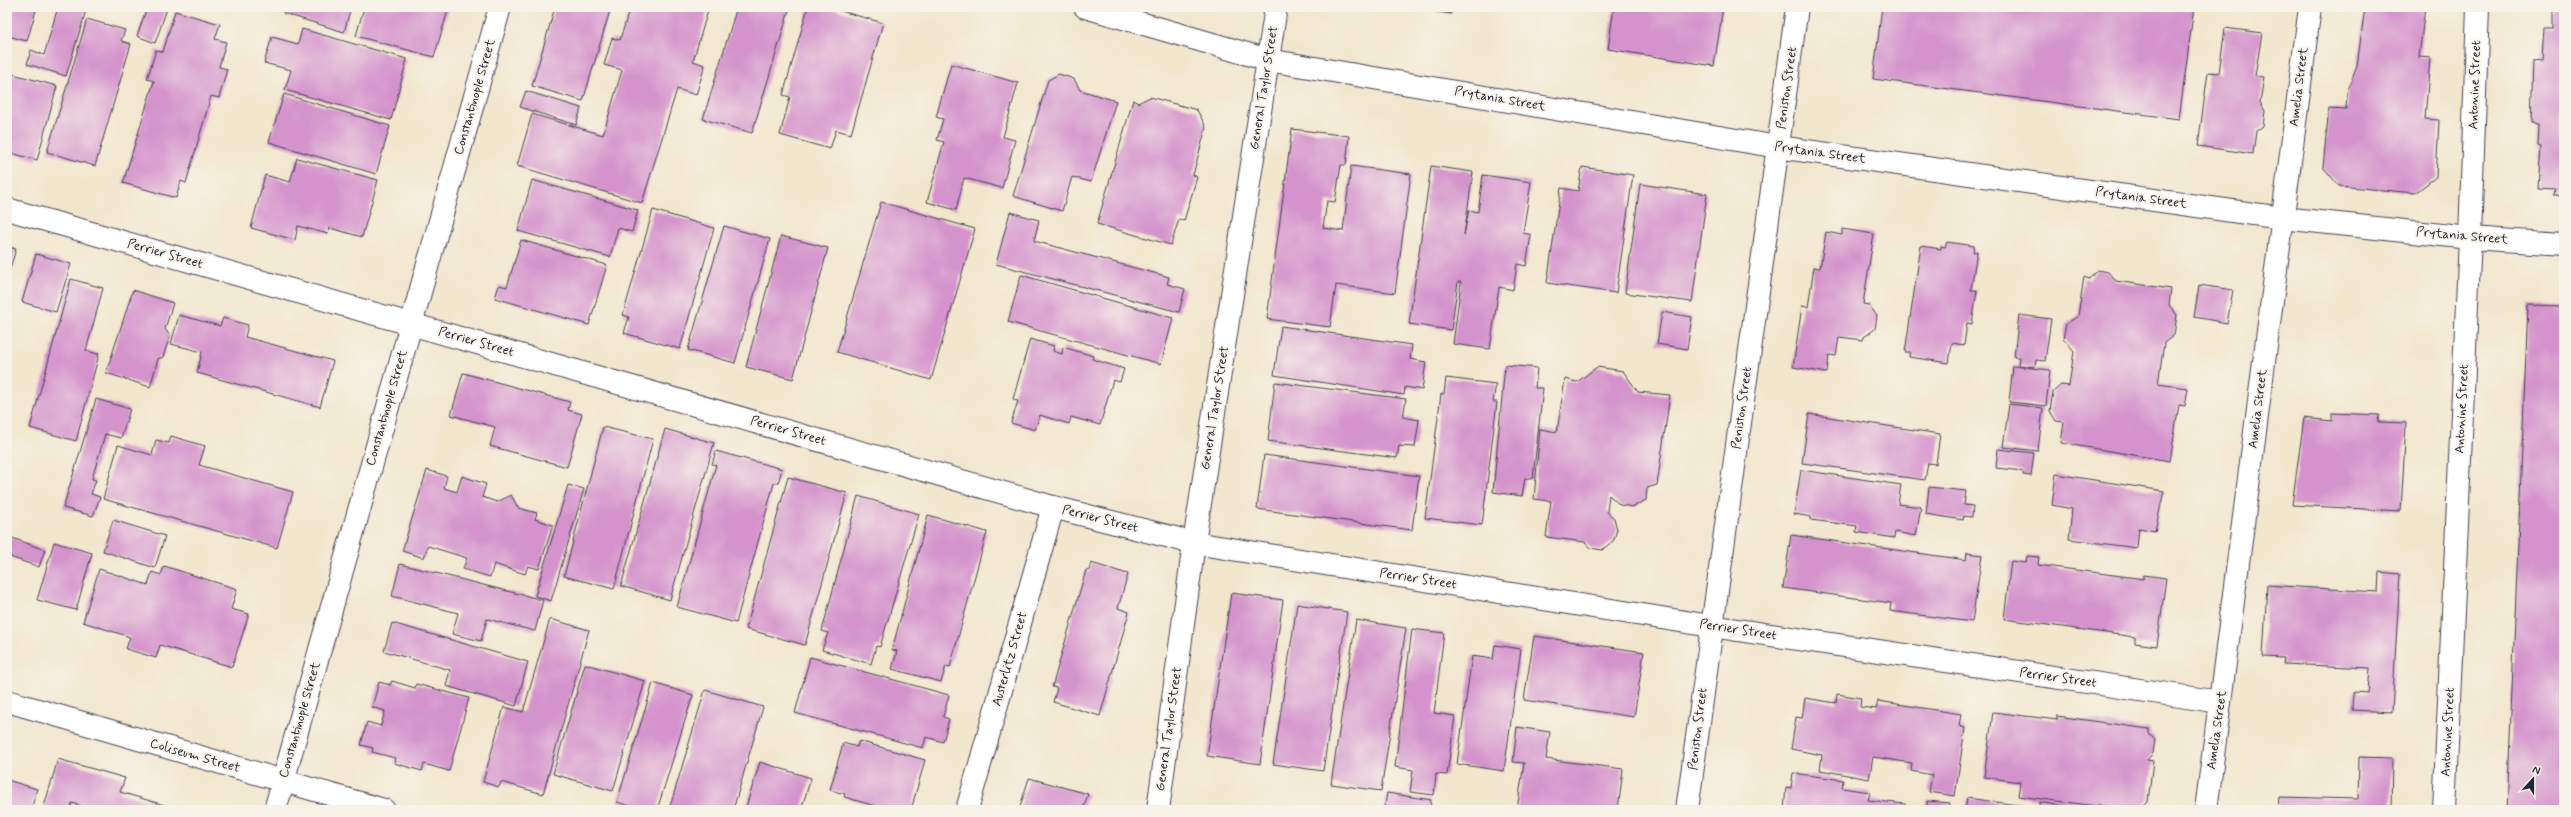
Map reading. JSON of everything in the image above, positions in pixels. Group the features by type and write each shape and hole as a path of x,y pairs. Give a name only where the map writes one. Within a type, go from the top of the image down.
{"street":[{"name":"Constantinople Street","path":"275,810 500,7"},
{"name":"Prytania Street","path":"1085,7 1268,60 1778,147 2282,218 2470,238 2564,244"},
{"name":"General Taylor Street","path":"1158,810 1194,543 1276,7"},
{"name":"Peniston Street","path":"1687,810 1797,7"},
{"name":"Amelia Street","path":"2206,810 2310,7"},
{"name":"Antonine Street","path":"2444,810 2470,238 2478,7"},
{"name":"Perrier Street","path":"7,209 1053,507 1194,543 1711,626 2220,702"},
{"name":"Austerlitz Street","path":"967,810 1053,507"},
{"name":"Coliseum Street","path":"7,701 384,810"}],"building":[{"path":"7,7 37,7 27,41 7,36"},
{"path":"58,7 87,7 66,76 27,64 31,50 44,55"},
{"path":"147,7 167,9 155,43 137,36"},
{"path":"285,7 351,7 344,32 283,13"},
{"path":"364,7 449,7 434,57 356,36"},
{"path":"555,7 611,7 583,101 532,86"},
{"path":"630,7 709,7 693,61 705,65 696,95 677,89 642,203 517,166 532,114 603,135 622,70 604,65 612,38 620,40"},
{"path":"737,7 790,7 752,133 703,119"},
{"path":"808,7 827,7 883,23 851,134 836,130 830,149 780,135 790,97 783,95"},
{"path":"1409,7 1452,7 1451,14"},
{"path":"1614,7 1723,7 1714,66 1608,49"},
{"path":"1882,7 2194,7 2179,119 1873,79"},
{"path":"2365,7 2425,7 2419,57 2430,58 2425,119 2439,120 2436,177 2415,193 2339,186 2323,167 2329,108 2346,109 2347,92 2357,66"},
{"path":"2554,7 2564,7 2564,196 2554,195 2555,189 2538,188 2541,147 2538,146 2539,124 2531,123 2533,61 2542,60 2544,28 2554,28"},
{"path":"175,11 220,24 215,39 226,42 219,67 227,69 219,98 211,96 186,183 181,181 176,198 123,183 154,81 147,79 156,50 163,52"},
{"path":"87,19 125,30 121,41 131,44 95,166 47,152"},
{"path":"2225,28 2262,33 2255,76 2264,77 2260,102 2265,111 2263,126 2256,131 2253,154 2198,146 2208,72 2219,73"},
{"path":"302,29 407,59 391,120 285,90 291,70 264,63 272,37 298,44"},
{"path":"951,64 1018,83 1003,137 1015,140 1002,188 964,178 956,210 927,202 944,142 937,140 943,119 936,117"},
{"path":"13,74 57,86 37,160 7,152 7,98"},
{"path":"1059,74 1074,79 1080,90 1116,101 1091,182 1072,177 1062,211 1013,196 1048,80"},
{"path":"526,91 581,108 576,125 520,107"},
{"path":"284,94 390,126 376,174 269,142"},
{"path":"1150,97 1197,110 1206,127 1193,175 1197,177 1184,221 1179,219 1171,245 1097,224 1133,100 1138,103"},
{"path":"1292,129 1349,136 1346,165 1341,165 1335,202 1327,201 1323,228 1343,231 1351,166 1411,174 1395,293 1336,285 1330,327 1267,319"},
{"path":"297,158 378,180 362,237 330,228 328,234 298,226 295,240 251,228 265,175 290,182"},
{"path":"1431,166 1473,172 1464,235 1469,210 1478,212 1483,175 1531,182 1523,233 1531,235 1526,266 1517,264 1513,290 1499,287 1490,349 1453,344 1461,282 1458,282 1451,330 1409,324"},
{"path":"1582,167 1633,175 1616,293 1547,283 1561,188 1578,191"},
{"path":"532,180 638,210 632,232 618,228 610,257 518,231"},
{"path":"1640,184 1707,194 1692,302 1625,293"},
{"path":"881,202 975,229 931,380 837,352"},
{"path":"653,210 714,228 680,349 624,333 629,317 623,315"},
{"path":"1010,212 1039,220 1034,241 1169,277 1167,284 1185,289 1179,312 996,264"},
{"path":"724,226 770,239 735,363 688,350"},
{"path":"1842,229 1874,234 1863,304 1869,305 1877,316 1875,329 1864,337 1863,340 1839,337 1836,356 1829,355 1827,373 1793,367 1802,306 1808,307 1814,267 1820,268 1826,232 1842,235"},
{"path":"781,236 828,248 793,379 746,367"},
{"path":"521,240 607,265 589,325 495,298 499,285 507,287"},
{"path":"1947,242 1974,246 1973,252 1977,251 1971,290 1977,290 1972,324 1967,323 1964,345 1952,343 1949,363 1909,357 1910,352 1905,352 1921,246 1941,249 1941,246 1945,247"},
{"path":"7,246 16,249 7,279"},
{"path":"36,254 71,264 56,312 22,302"},
{"path":"2097,270 2108,272 2116,281 2171,289 2169,305 2177,315 2174,335 2164,343 2158,384 2188,388 2185,406 2179,405 2170,461 2061,443 2064,422 2056,421 2050,411 2053,392 2061,385 2069,386 2074,351 2063,338 2066,324 2078,316 2084,277 2089,279"},
{"path":"1021,275 1173,318 1161,364 1008,322"},
{"path":"71,279 103,288 86,351 99,354 76,441 30,428"},
{"path":"2199,285 2233,290 2227,323 2194,317"},
{"path":"133,290 173,303 165,329 170,336 163,357 158,359 150,387 106,373"},
{"path":"2528,305 2564,306 2564,810 2507,810"},
{"path":"1662,312 1692,317 1687,349 1657,344"},
{"path":"179,315 220,326 223,318 248,325 245,337 333,361 320,407 197,373 202,352 171,344"},
{"path":"2019,315 2051,319 2045,361 2036,360 2035,367 2018,365 2019,357 2014,357"},
{"path":"1281,326 1412,345 1410,359 1426,362 1422,390 1405,387 1404,395 1274,375"},
{"path":"1030,339 1054,346 1053,351 1062,354 1063,347 1093,356 1092,359 1124,369 1120,382 1113,380 1100,425 1071,417 1069,424 1040,415 1035,430 1011,423 1018,401 1013,399"},
{"path":"1505,365 1537,368 1535,388 1543,388 1533,479 1525,478 1522,496 1493,492"},
{"path":"2013,366 2050,370 2046,406 2009,402"},
{"path":"1597,367 1623,371 1638,392 1670,395 1657,485 1647,488 1646,500 1633,507 1620,505 1609,495 1607,512 1614,518 1617,529 1614,540 1602,550 1591,548 1585,542 1546,537 1551,501 1534,499 1540,429 1557,432 1565,379 1577,382"},
{"path":"463,373 570,402 568,410 582,414 567,467 490,446 495,427 451,415"},
{"path":"1446,378 1496,384 1493,402 1497,402 1482,525 1425,518 1441,394 1444,394"},
{"path":"1275,382 1406,399 1403,417 1419,420 1415,447 1399,446 1397,458 1268,441"},
{"path":"96,399 130,409 121,438 105,434 92,479 96,480 91,494 100,497 93,516 63,508"},
{"path":"2009,404 2043,408 2038,451 2003,447"},
{"path":"2332,413 2379,415 2378,422 2406,423 2401,511 2292,505 2304,418 2332,421"},
{"path":"1809,414 1940,434 1936,464 1928,463 1925,480 1802,463"},
{"path":"603,427 653,439 614,589 564,576"},
{"path":"665,429 714,443 670,600 621,586"},
{"path":"171,436 205,446 199,465 293,492 277,548 103,499 118,445 152,455 156,440 169,443"},
{"path":"1998,449 2034,453 2031,476 2023,475 2023,471 1996,468"},
{"path":"716,451 782,469 778,483 774,483 736,623 677,607 716,465 712,464"},
{"path":"1264,455 1419,476 1412,530 1257,509"},
{"path":"427,470 447,476 444,488 457,492 462,476 486,484 482,497 497,502 511,495 518,508 537,513 535,519 553,525 539,569 528,566 525,574 494,564 490,577 463,569 467,558 428,546 424,558 402,551"},
{"path":"1801,470 1901,485 1898,504 1921,507 1916,536 1895,532 1894,538 1856,532 1857,526 1811,520 1811,517 1794,514"},
{"path":"2056,474 2164,491 2155,531 2139,528 2137,548 2069,539 2072,509 2052,505"},
{"path":"788,477 847,493 805,645 746,629"},
{"path":"568,485 584,489 551,601 535,596"},
{"path":"1929,487 1966,491 1964,505 1973,506 1972,517 1964,516 1963,520 1926,514"},
{"path":"858,496 919,514 880,647 876,646 871,664 822,650 828,633 822,631"},
{"path":"928,515 987,532 950,667 946,666 941,682 892,669 897,651 892,650"},
{"path":"113,520 165,536 155,568 103,551"},
{"path":"1791,535 1966,560 1967,553 1982,555 1972,622 1890,611 1891,603 1783,588"},
{"path":"7,536 45,550 39,567 7,556"},
{"path":"54,542 92,553 76,610 37,600"},
{"path":"2027,556 2039,557 2038,565 2144,579 2144,575 2166,578 2157,646 2135,643 2135,637 2004,619 2011,561 2026,563"},
{"path":"1091,563 1128,574 1118,608 1129,612 1100,716 1053,702 1057,688 1052,687 1086,570 1089,571"},
{"path":"400,564 543,600 535,631 487,619 481,641 452,634 458,613 392,596"},
{"path":"164,566 237,589 231,609 249,614 232,667 160,645 156,658 126,649 130,637 83,622 99,569 148,585 152,572 161,575"},
{"path":"2379,572 2400,574 2392,712 2352,710 2353,692 2368,693 2370,668 2283,664 2284,658 2263,657 2267,585 2378,592"},
{"path":"1231,593 1283,600 1260,764 1207,756"},
{"path":"1297,604 1347,612 1323,771 1273,764"},
{"path":"550,619 589,630 543,794 501,782 499,787 483,782 504,707 523,712"},
{"path":"1356,620 1406,628 1381,791 1331,784"},
{"path":"392,623 528,662 516,706 446,686 450,670 384,651"},
{"path":"1412,629 1444,633 1434,713 1455,716 1447,775 1436,774 1434,795 1410,792 1413,770 1395,767"},
{"path":"1534,636 1644,652 1634,717 1524,700"},
{"path":"1495,645 1521,649 1504,771 1457,764 1472,656 1493,659"},
{"path":"810,657 949,695 943,717 949,719 943,742 926,737 923,748 795,713"},
{"path":"585,664 645,681 613,791 553,774"},
{"path":"392,681 415,688 416,684 469,698 449,771 424,764 422,771 394,763 395,758 372,752 373,748 361,745 367,722 381,726 385,711 372,707 379,682 390,685"},
{"path":"653,683 693,695 657,810 643,810 617,802"},
{"path":"705,690 763,707 733,810 669,810"},
{"path":"1837,694 1861,698 1860,707 1876,709 1878,701 1961,714 1959,726 1965,728 1955,796 1929,792 1932,775 1911,771 1912,763 1873,757 1869,779 1820,770 1822,755 1791,749 1796,717 1802,718 1805,698 1836,703"},
{"path":"1993,712 2057,720 2057,716 2149,729 2149,734 2155,740 2153,753 2147,760 2153,761 2148,801 2139,810 2128,810 2018,796 2020,782 1984,777"},
{"path":"1517,727 1550,732 1546,759 1623,769 1618,810 1517,810 1524,763 1513,762"},
{"path":"859,741 925,760 911,810 889,810 844,797 845,794 830,790 843,743 857,747"},
{"path":"2359,757 2392,758 2391,810 2278,810 2279,797 2358,799"},
{"path":"58,759 125,778 120,792 181,810 93,810 72,803 70,810 43,810"},
{"path":"760,762 811,778 801,810 745,810"},
{"path":"1793,773 1843,780 1842,788 1870,792 1868,800 1905,804 1905,810 1784,810 1786,787 1791,788"},
{"path":"1029,778 1088,794 1083,810 1019,810"},
{"path":"7,780 37,789 31,810 7,810"},
{"path":"1387,793 1431,800 1430,810 1384,810"},
{"path":"1967,798 2039,808 2039,802 2089,810 1965,810"},
{"path":"1927,801 1950,803 1949,810 1927,810"}]}
